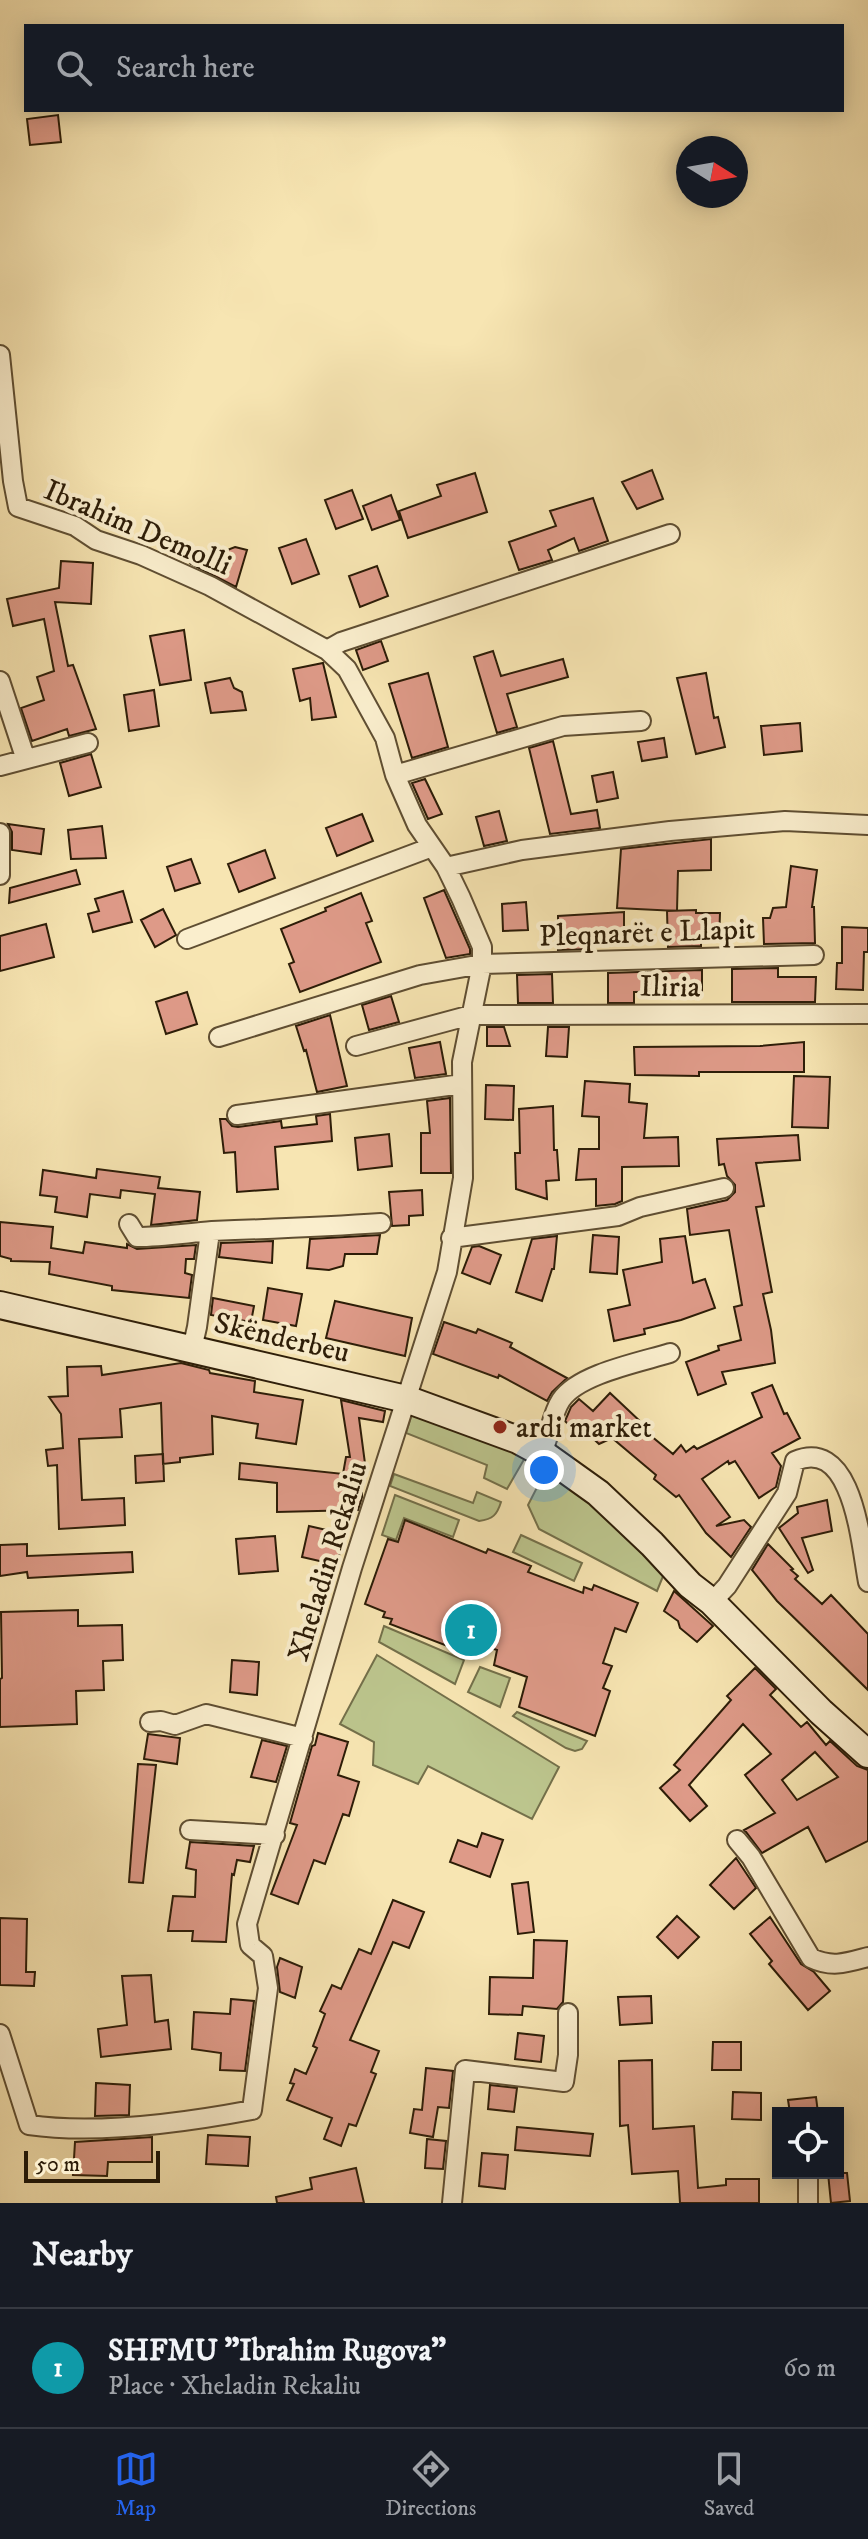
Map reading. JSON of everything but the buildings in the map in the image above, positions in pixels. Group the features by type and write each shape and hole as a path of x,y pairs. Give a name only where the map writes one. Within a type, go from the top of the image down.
{"main road":[{"name":"Skënderbeu","path":"0,1305 406,1399 481,1425 542,1453 598,1493 821,1712 868,1754"}],"street":[{"name":"Ibrahim Demolli","path":"0,355 18,507 75,526 96,540 141,555 197,580 327,650 347,669 364,697 385,738 395,775 417,825 446,867 482,947 482,964 462,1062 463,1178 447,1272 406,1399"},
{"path":"327,650 341,642 670,534"},
{"path":"0,681 25,757"},
{"path":"395,775 563,726 641,721"},
{"path":"0,766 88,743"},
{"path":"446,867 522,850 670,831 785,821 868,825"},
{"path":"0,833 0,875"},
{"path":"187,939 432,847"},
{"name":"Pleqnarët e Llapit","path":"482,964 814,955"},
{"path":"219,1037 420,975 482,964"},
{"name":"Iliria","path":"471,1015 868,1014"},
{"path":"356,1046 471,1015"},
{"path":"237,1115 462,1084"},
{"path":"451,1238 618,1216 640,1207 724,1188"},
{"path":"129,1224 137,1237 381,1223"},
{"path":"192,1349 210,1232"},
{"path":"542,1453 560,1402 569,1389 670,1353"},
{"name":"Xheladin Rekaliu","path":"0,2034 29,2125 52,2128 176,2122 252,2110 268,1988 263,1956 250,1945 247,1924 352,1568 406,1399"},
{"path":"712,1602 727,1586 787,1493 795,1461 811,1457 827,1461 838,1471 849,1491 868,1582"},
{"path":"849,1491 868,1506"},
{"path":"150,1722 175,1725 206,1714 303,1738"},
{"path":"190,1830 275,1835"},
{"path":"737,1840 751,1857 811,1958 825,1964 839,1965 868,1957"},
{"path":"452,2203 465,2070 564,2082 568,2055 568,2013"},
{"path":"808,2179 808,2203"}],"green space":[{"path":"414,1407 526,1456 507,1489 484,1478 487,1465 406,1433"},
{"path":"548,1466 668,1564 657,1591 539,1529 528,1505"},
{"path":"394,1474 473,1503 477,1492 501,1502 494,1516 479,1521 390,1486"},
{"path":"395,1495 459,1520 453,1537 404,1518 396,1540 382,1535"},
{"path":"521,1535 582,1563 574,1581 513,1552"},
{"path":"384,1626 464,1660 455,1684 379,1642"},
{"path":"377,1655 559,1767 532,1819 428,1766 418,1784 373,1765 374,1742 340,1724"},
{"path":"480,1667 510,1678 500,1707 468,1692"},
{"path":"517,1712 587,1741 582,1749 575,1751 566,1748 513,1716"}],"place":[{"name":"ardi market","path":"500,1427"},
{"name":"SHFMU \"Ibrahim Rugova\"","path":"471,1630"}]}
